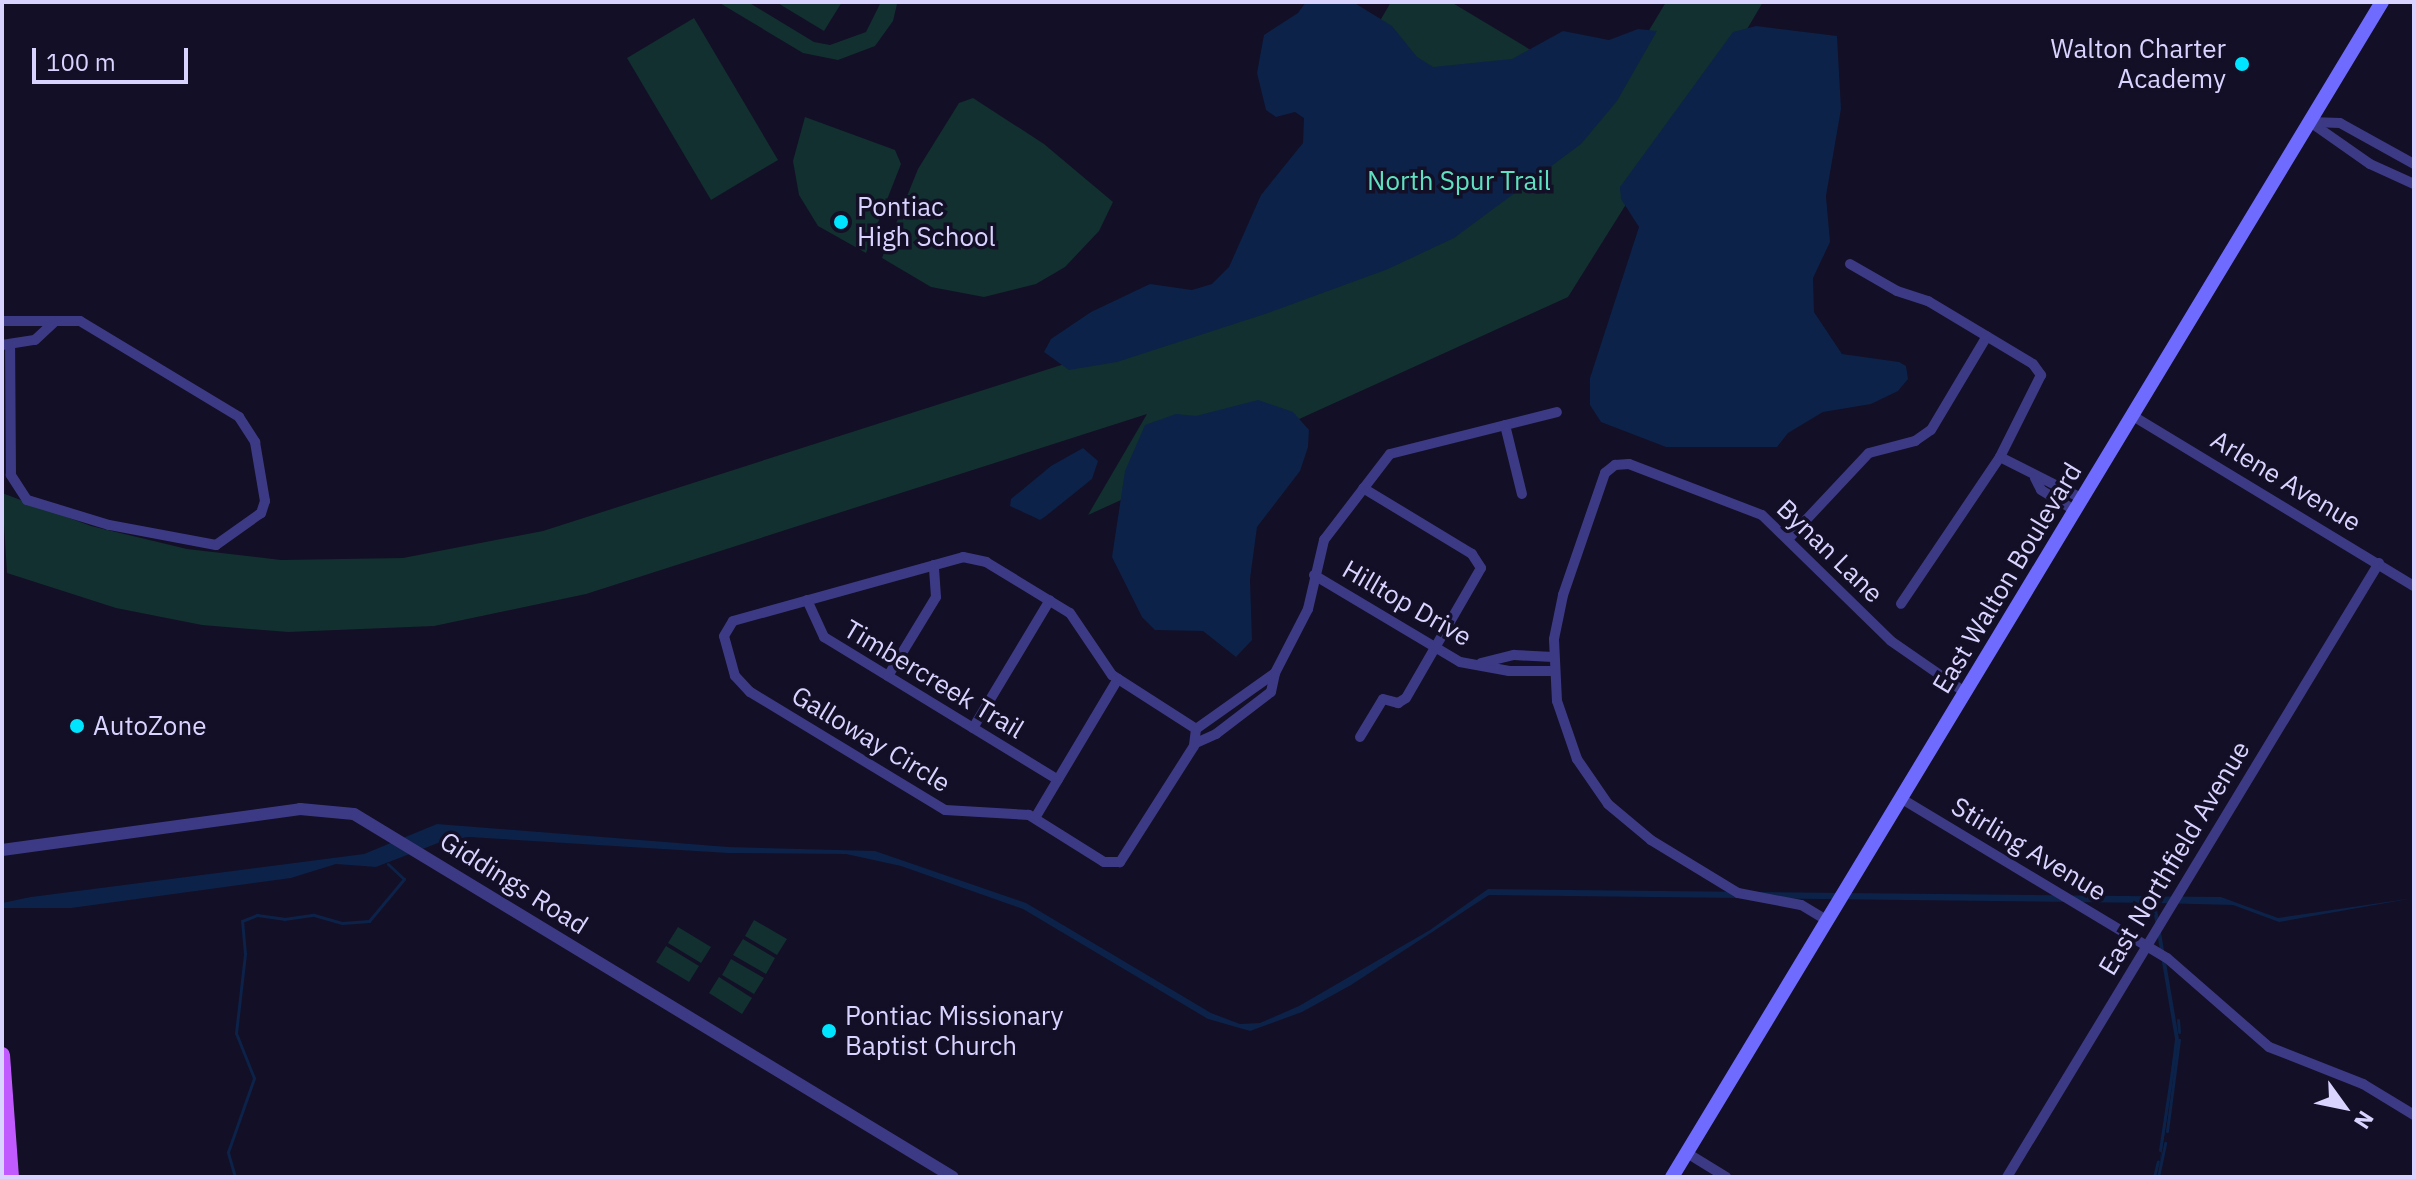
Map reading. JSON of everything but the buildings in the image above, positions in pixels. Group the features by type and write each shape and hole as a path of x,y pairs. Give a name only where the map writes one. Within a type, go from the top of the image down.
{"main road":[{"name":"East Walton Boulevard","path":"1672,1177 2382,2"},
{"path":"2,1055 11,1177"}],"street":[{"path":"2310,122 2340,123 2390,154 2414,164"},
{"path":"2310,122 2381,170 2414,184"},
{"path":"2381,170 2390,154"},
{"path":"1850,264 1987,336 2036,366 2042,378 2000,457 1901,604"},
{"path":"2,321 83,322 243,421 255,442 265,501 261,513 227,542 216,545 121,528 27,500 11,475 6,345 39,338 54,322"},
{"path":"1790,537 1869,453 1915,441 1931,430 1987,336"},
{"path":"1196,743 1267,697 1275,673 1307,614 1314,575 1326,536 1395,451 1557,412"},
{"name":"Arlene Avenue","path":"2133,416 2414,586"},
{"path":"1505,425 1522,494"},
{"path":"2000,457 2035,478 2049,479 2079,505"},
{"name":"Bynan Lane","path":"1553,657 1561,603 1604,475 1613,466 1629,464 1743,504 1790,537 1891,641 1966,693"},
{"path":"1360,737 1383,699 1398,703 1406,698 1480,575 1479,561 1363,488"},
{"name":"Galloway Circle","path":"1196,729 1118,679 1077,619 980,559 934,565 736,620 726,628 732,670 744,688 945,810 1035,818 1104,862 1120,862 1196,743"},
{"name":"East Northfield Avenue","path":"2007,1177 2379,563"},
{"path":"888,676 936,597 934,565"},
{"name":"Hilltop Drive","path":"1314,575 1460,662 1509,671 1553,671"},
{"name":"Timbercreek Trail","path":"807,600 820,635 1058,780"},
{"path":"973,728 1050,600"},
{"name":"Hilltop Drive","path":"1479,664 1514,655 1553,657"},
{"path":"1553,657 1553,671 1571,746 1593,785 1623,819 1738,893 1797,904 1828,921"},
{"path":"1196,743 1196,729 1275,673"},
{"path":"1035,818 1118,679"},
{"name":"Stirling Avenue","path":"1902,799 2147,946 2192,977 2263,1043 2363,1084 2414,1115"},
{"name":"Giddings Road","path":"2,850 300,809 354,814 953,1177"},
{"path":"1687,1153 1726,1177"}],"green space":[{"path":"718,2 748,2 814,42 830,45 866,32 881,2 897,4 893,21 875,46 838,60 803,53"},
{"path":"776,2 842,2 824,31"},
{"name":"North Spur Trail","path":"1391,2 1451,2 1609,97 1666,2 1763,2 1682,140 1670,134 1568,297 1088,515 1147,414 586,594 434,626 288,632 202,625 116,608 7,573 2,493 91,526 187,549 281,560 403,558 543,531 1205,319"},
{"path":"694,18 778,160 711,200 627,58"},
{"path":"973,98 1044,144 1113,202 1099,231 1065,267 1036,284 984,297 931,287 882,258 918,169 959,103"},
{"path":"805,117 895,150 901,164 866,253 818,226 799,195 793,161"},
{"path":"754,920 787,939 777,955 745,936"},
{"path":"678,927 711,947 701,963 668,943"},
{"path":"743,939 775,958 766,974 733,955"},
{"path":"666,946 699,966 689,982 656,962"},
{"path":"731,959 764,978 754,994 722,975"},
{"path":"719,977 752,998 742,1014 709,993"}],"water":[{"path":"1306,2 1353,2 1392,26 1417,57 1433,67 1512,59 1563,31 1609,40 1638,29 1657,31 1617,101 1581,144 1454,238 1388,269 1268,313 1117,362 1069,370 1044,352 1051,339 1091,312 1150,284 1192,290 1212,284 1229,267 1261,195 1303,143 1304,118 1295,112 1276,117 1266,110 1257,73 1264,35 1298,13"},
{"path":"1756,26 1837,36 1841,109 1826,196 1830,242 1813,278 1814,312 1842,354 1899,362 1906,366 1908,379 1898,391 1871,404 1823,412 1788,433 1777,447 1666,447 1601,422 1590,405 1590,378 1639,227 1621,199 1620,187 1733,32"},
{"path":"1258,400 1293,412 1309,430 1308,447 1300,471 1257,527 1250,579 1252,640 1236,657 1203,631 1155,630 1142,617 1112,557 1125,471 1145,425 1176,414 1196,416"},
{"path":"1083,448 1098,461 1092,479 1046,516 1040,520 1010,506 1011,499 1051,466"},
{"path":"437,824 728,847 875,851 1026,903 1211,1013 1240,1024 1260,1023 1299,1006 1430,930 1488,889 2221,897 2278,918 2414,898 2279,922 2233,905 2156,903 2179,1039 2158,1177 2175,1039 2152,903 1489,895 1351,985 1302,1012 1250,1031 1208,1019 1023,909 901,866 846,854 728,853 469,837 438,843 376,867 336,864 291,878 71,908 2,908 2,903 31,897 364,854"}],"waterway":[{"path":"235,1177 228,1152 254,1078 236,1033 245,954 242,921 257,915 284,919 314,915 342,923 369,921 404,879 388,864"},
{"path":"2178,1020 2179,1032"},
{"path":"2167,1131 2179,1040"},
{"path":"2160,1150 2175,1051"},
{"path":"2158,1177 2165,1143"},
{"path":"2154,1177 2158,1161"}],"place":[{"name":"Walton Charter Academy","path":"2242,64"},
{"name":"Pontiac High School","path":"841,222"},
{"name":"AutoZone","path":"77,726"},
{"name":"Pontiac Missionary Baptist Church","path":"829,1031"}]}
